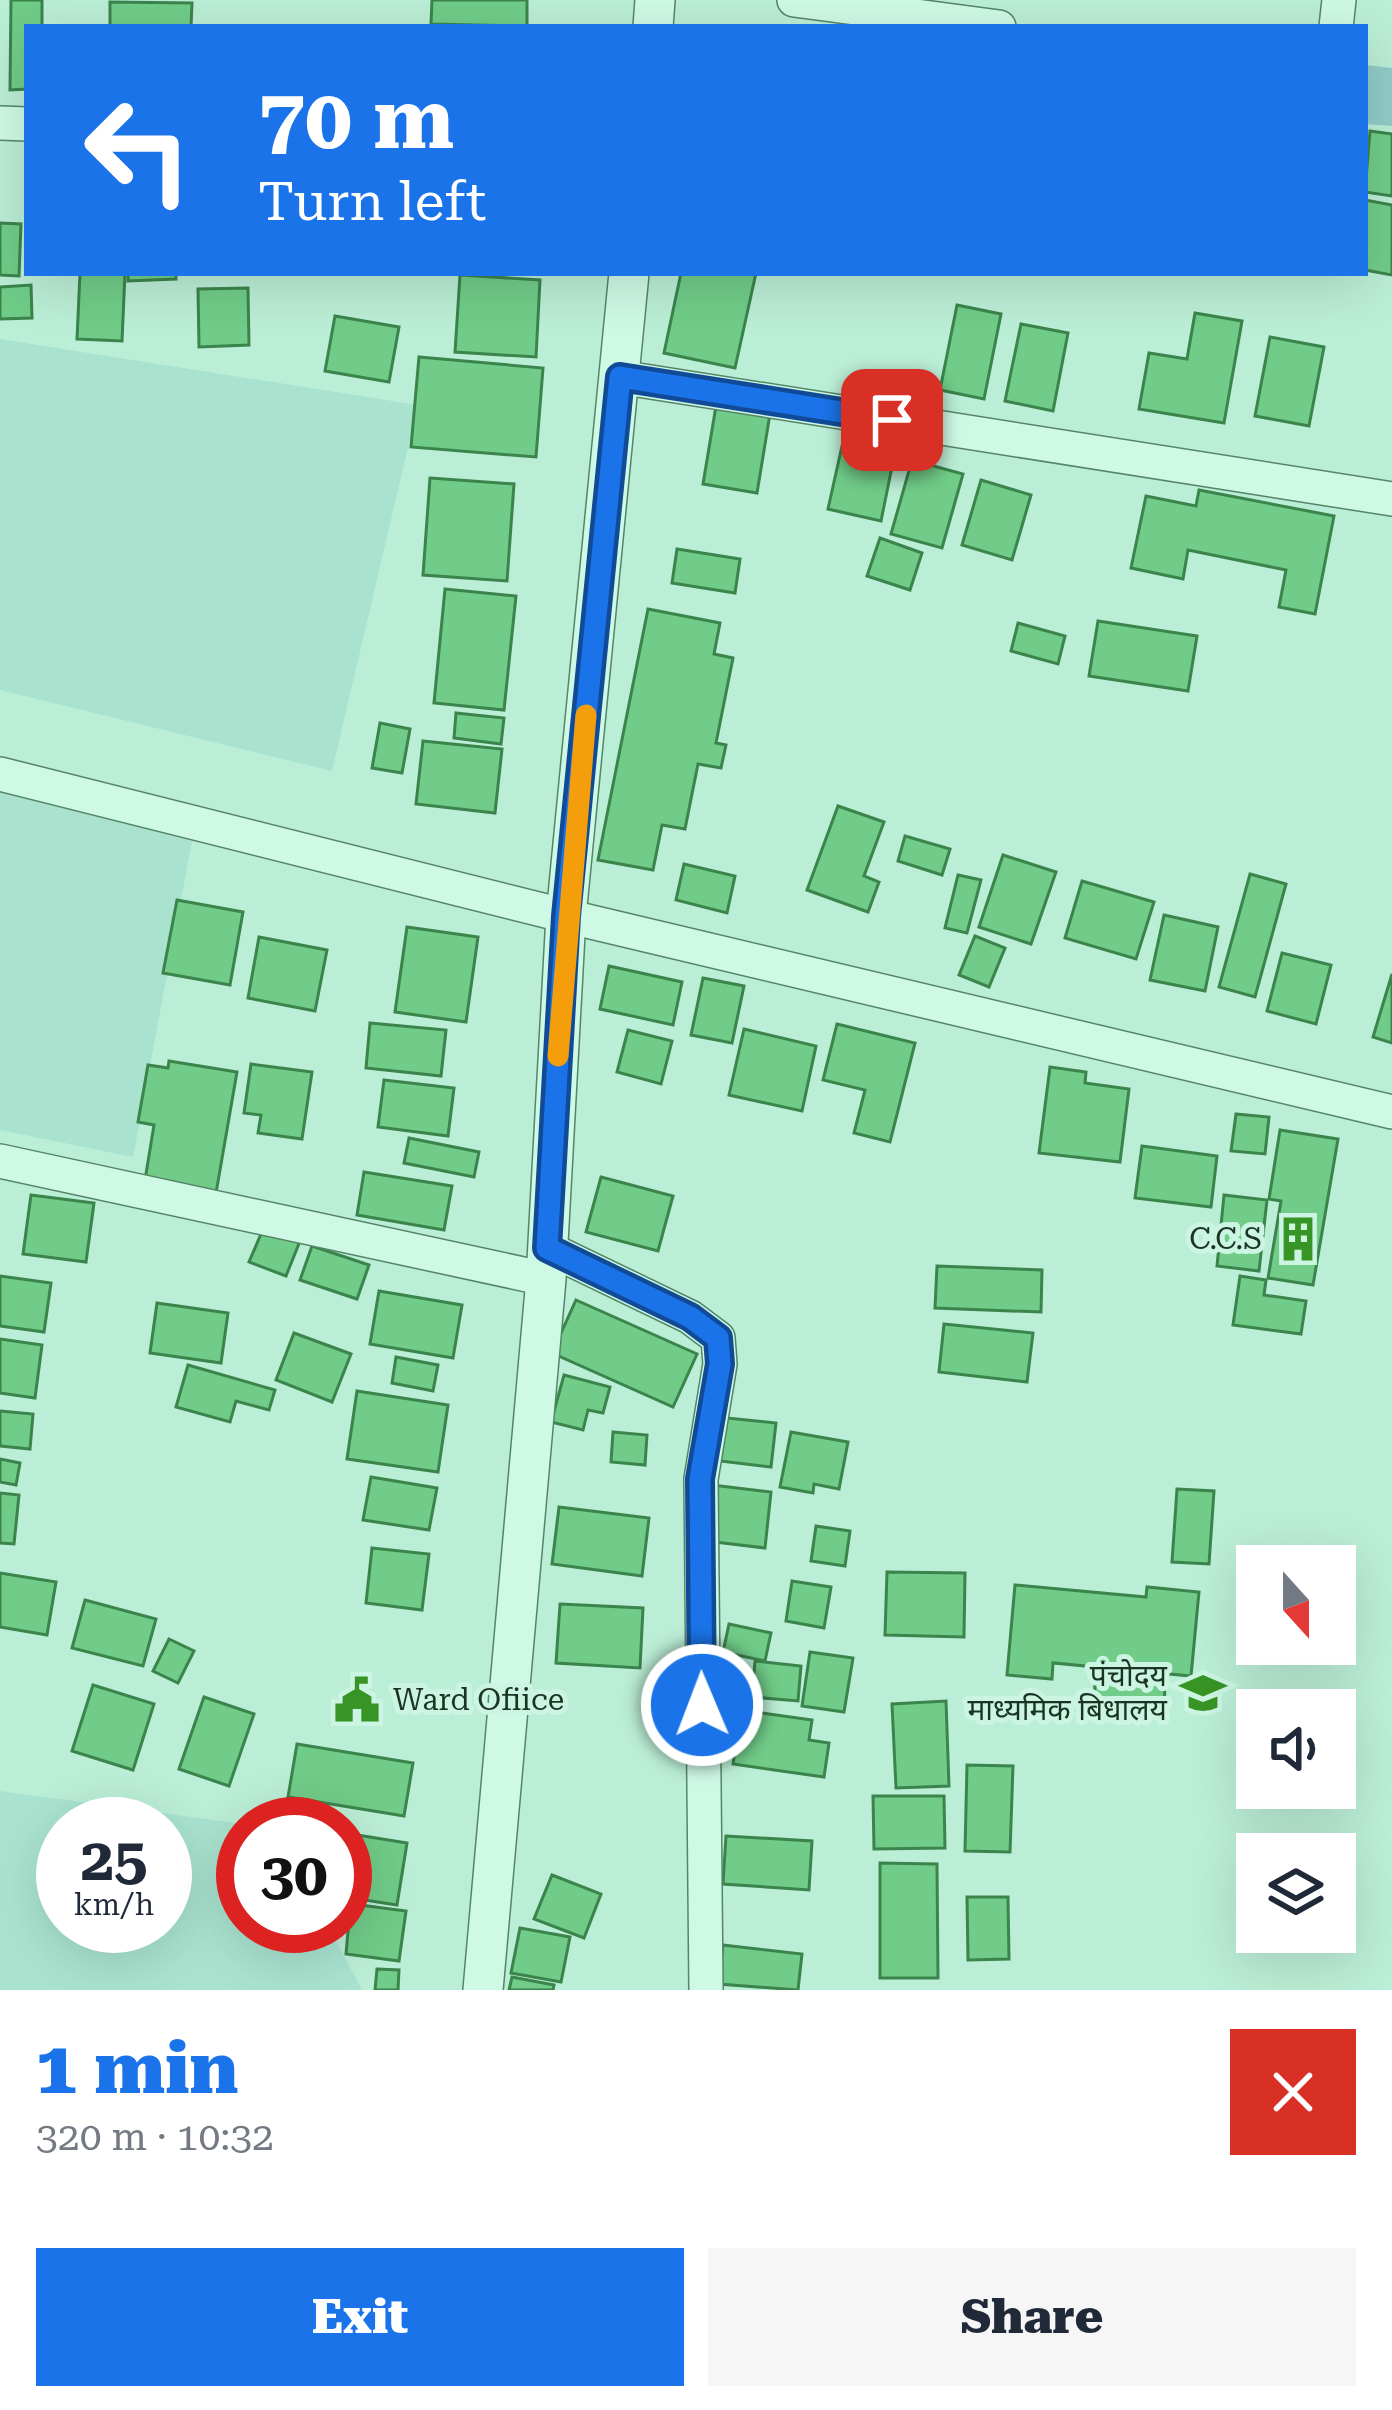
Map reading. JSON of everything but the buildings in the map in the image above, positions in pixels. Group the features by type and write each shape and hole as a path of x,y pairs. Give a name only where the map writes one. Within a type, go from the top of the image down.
{"street":[{"path":"794,0 976,24"},
{"path":"483,1990 547,1263 566,916 629,276"},
{"path":"620,377 1392,499"},
{"path":"0,774 566,916 1392,1112"},
{"path":"0,1162 547,1263 690,1317 718,1338 720,1364 700,1479 706,1990"}],"shaded area":[{"path":"1368,65 1392,68 1392,126 1368,124"},
{"path":"0,339 418,405 332,771 0,690"},
{"path":"0,787 192,841 133,1157 0,1130"},
{"path":"0,1791 44,1797 36,1797 36,1953 192,1953 192,1817 216,1820 216,1953 342,1953 362,1990 0,1990"}],"slow traffic":[{"path":"558,1056 586,715"}],"place":[{"name":"C.C.S","path":"1298,1239"},
{"name":"पंचोदय माध्यमिक बिधालय","path":"1203,1693"},
{"name":"Ward Ofiice","path":"357,1700"}],"route":[{"path":"702,1705 700,1479 720,1364 718,1338 690,1317 547,1248 566,916 620,377 892,420"}]}
